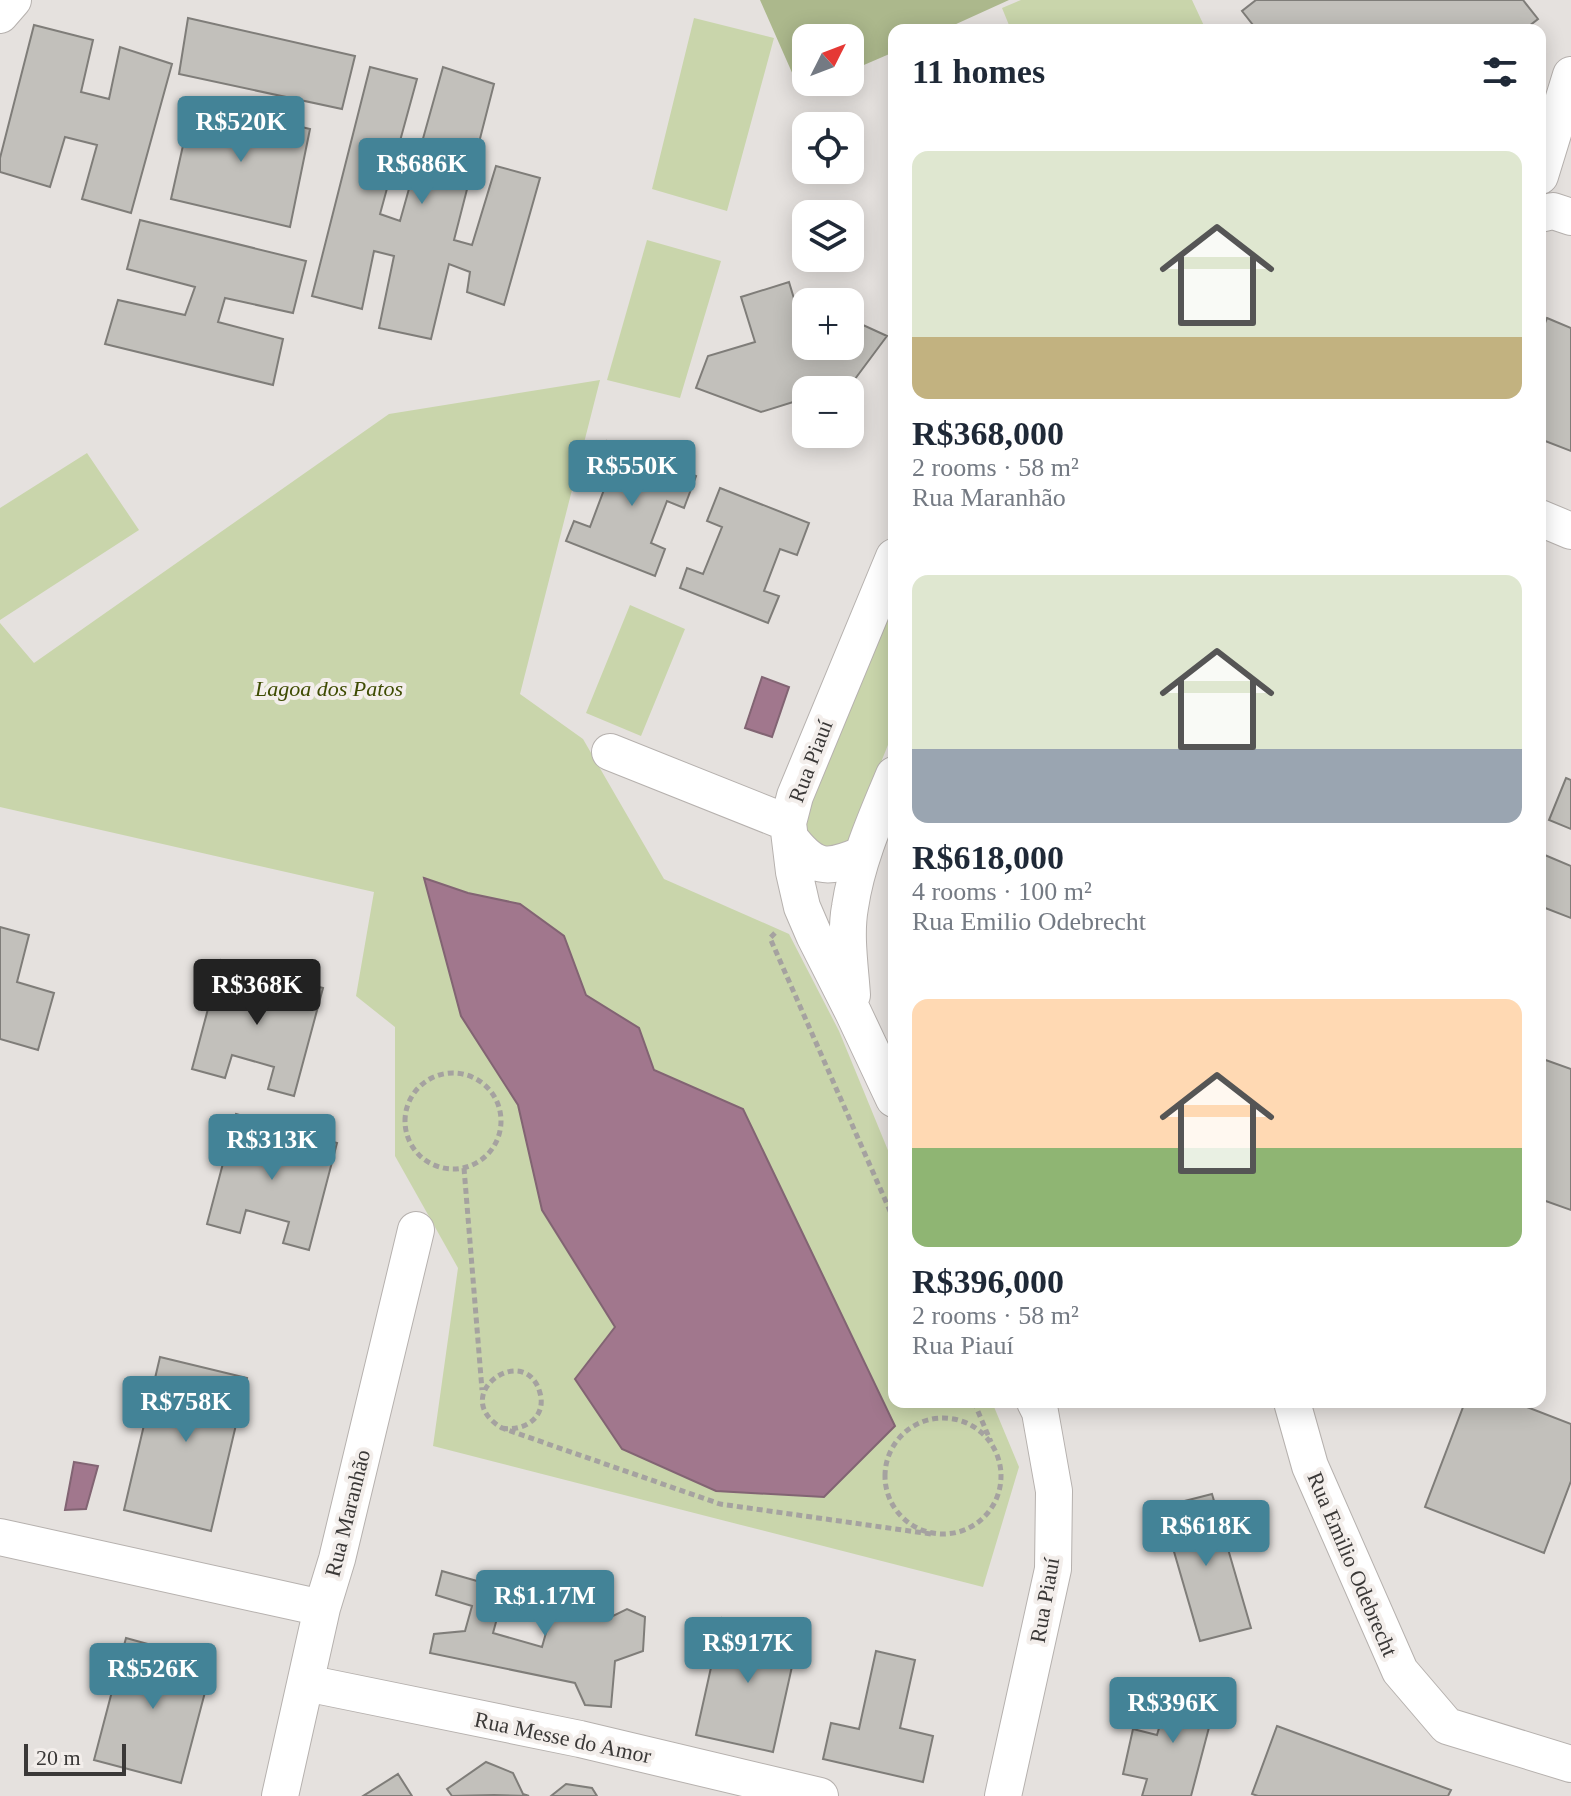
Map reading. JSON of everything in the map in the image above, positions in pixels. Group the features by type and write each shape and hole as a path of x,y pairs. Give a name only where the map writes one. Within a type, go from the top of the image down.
{"street":[{"path":"0,15 13,0"},
{"path":"1546,156 1571,75"},
{"path":"1546,213 1553,211 1571,217"},
{"path":"1546,521 1571,531"},
{"name":"Rua Piauí","path":"888,571 795,796 789,831 802,907 888,1086"},
{"path":"610,752 789,831 800,852 809,860 835,865 861,855"},
{"name":"Rua Piauí","path":"853,1012 849,909 861,855 888,790"},
{"name":"Rua Maranhão","path":"280,1796 322,1608 337,1559 416,1230"},
{"name":"Rua Piauí","path":"1003,1796 1053,1569 1054,1491 1038,1408"},
{"name":"Rua Emilio Odebrecht","path":"1294,1408 1310,1466 1400,1671 1447,1726 1571,1764"},
{"path":"0,1537 322,1608"},
{"name":"Rua Messe do Amor","path":"306,1683 580,1739 820,1796"}],"path":[{"path":"802,907 770,938 888,1206"},
{"path":"452,1073 480,1081 492,1092 499,1107 501,1123 498,1138 490,1152 464,1168 448,1169 433,1165 411,1146 406,1132 404,1118 407,1103 414,1091 437,1075 452,1073"},
{"path":"464,1168 484,1408 494,1423 502,1428 720,1504 931,1534 950,1534 969,1529 985,1518 1001,1484 1000,1464 977,1408"},
{"path":"483,1397 491,1380 509,1371 528,1375 535,1382 541,1400 536,1417 520,1428 502,1428"},
{"path":"931,1534 913,1527 898,1514 889,1498 884,1479 887,1459 895,1442 908,1429 925,1421 944,1418 963,1422 980,1432 993,1446"}],"green space":[{"path":"760,0 1009,0 956,24 888,24 888,55 864,65 864,24 792,24 792,73"},
{"path":"1021,0 1192,0 1203,24 1009,24 1002,8"},
{"path":"694,18 774,38 727,211 652,189"},
{"path":"647,240 721,261 680,398 607,380"},
{"name":"Lagoa dos Patos","path":"600,380 520,694 583,739 664,879 789,934 839,1031 888,1150 888,1408 994,1408 1019,1467 983,1587 433,1446 458,1268 395,1156 395,1027 356,996 374,892 0,807 0,623 34,663 389,414","holes":["425,879 468,893 564,936 586,996 639,1028 653,1070 743,1109 622,1449 615,1327 542,1210 518,1105 461,1016"]},
{"path":"87,453 139,530 0,620 0,508"},
{"path":"630,605 685,629 641,736 586,713"},
{"path":"888,618 888,745 850,839 832,854 814,848 802,826"}],"shaded area":[{"path":"762,677 789,687 772,737 745,728"},
{"path":"424,878 468,893 520,904 564,936 586,995 639,1028 654,1070 743,1109 895,1426 824,1497 716,1491 622,1449 575,1379 615,1327 542,1210 518,1105 461,1016"},
{"path":"74,1462 98,1466 86,1509 65,1510"}],"building":[{"path":"1256,0 1523,0 1538,19 1532,24 1252,24 1242,11"},
{"path":"188,18 355,56 342,109 179,74"},
{"path":"34,25 93,40 81,92 109,99 120,47 172,64 131,213 82,199 97,145 65,137 50,187 0,172 0,158"},
{"path":"370,67 417,79 380,214 400,221 443,67 494,84 454,240 472,245 496,166 540,178 504,305 467,292 470,272 449,264 431,339 379,328 394,256 374,251 362,309 312,296"},
{"path":"193,101 310,129 290,227 171,199"},
{"path":"140,220 306,261 293,313 225,298 218,322 283,339 273,385 105,344 118,300 185,315 195,287 127,269"},
{"path":"789,282 792,292 792,360 864,360 864,325 887,336 857,376 792,376 792,402 761,412 696,388 708,356 755,342 741,297"},
{"path":"1547,318 1571,328 1571,451 1546,441"},
{"path":"607,441 696,476 684,508 667,501 651,543 665,549 655,576 566,541 574,521 590,527 608,479 594,474"},
{"path":"720,488 809,523 797,555 780,549 764,591 779,596 768,623 680,588 687,568 703,574 722,527 707,521"},
{"path":"1566,778 1571,780 1571,829 1549,820"},
{"path":"1546,856 1571,866 1571,918 1546,908"},
{"path":"0,927 29,935 17,982 54,993 38,1050 0,1039"},
{"path":"221,960 256,969 249,994 282,1003 289,979 323,988 294,1096 268,1089 274,1067 232,1055 225,1078 192,1069"},
{"path":"1546,1060 1571,1069 1571,1210 1546,1201"},
{"path":"236,1114 271,1124 264,1149 297,1158 304,1134 337,1143 309,1250 283,1243 289,1222 246,1210 240,1233 207,1224"},
{"path":"160,1357 247,1378 211,1531 124,1510"},
{"path":"1463,1408 1530,1408 1571,1424 1571,1481 1544,1553 1425,1507"},
{"path":"1212,1494 1251,1628 1200,1641 1161,1507"},
{"path":"442,1571 505,1589 493,1633 542,1647 560,1583 591,1593 599,1614 613,1616 627,1609 645,1617 643,1651 615,1661 611,1707 585,1705 575,1683 430,1653 434,1634 465,1631 472,1606 436,1595"},
{"path":"722,1618 799,1635 773,1752 696,1735"},
{"path":"126,1638 213,1662 181,1783 94,1760"},
{"path":"876,1651 915,1660 900,1728 933,1736 923,1782 823,1759 831,1723 859,1729"},
{"path":"1171,1686 1217,1697 1191,1796 1142,1796 1147,1779 1123,1774 1133,1729 1157,1735"},
{"path":"1277,1726 1451,1790 1448,1796 1252,1794"},
{"path":"486,1762 513,1773 523,1794 529,1796 452,1796 447,1789"},
{"path":"398,1774 412,1796 363,1796"},
{"path":"566,1784 592,1788 597,1796 551,1796"}]}
